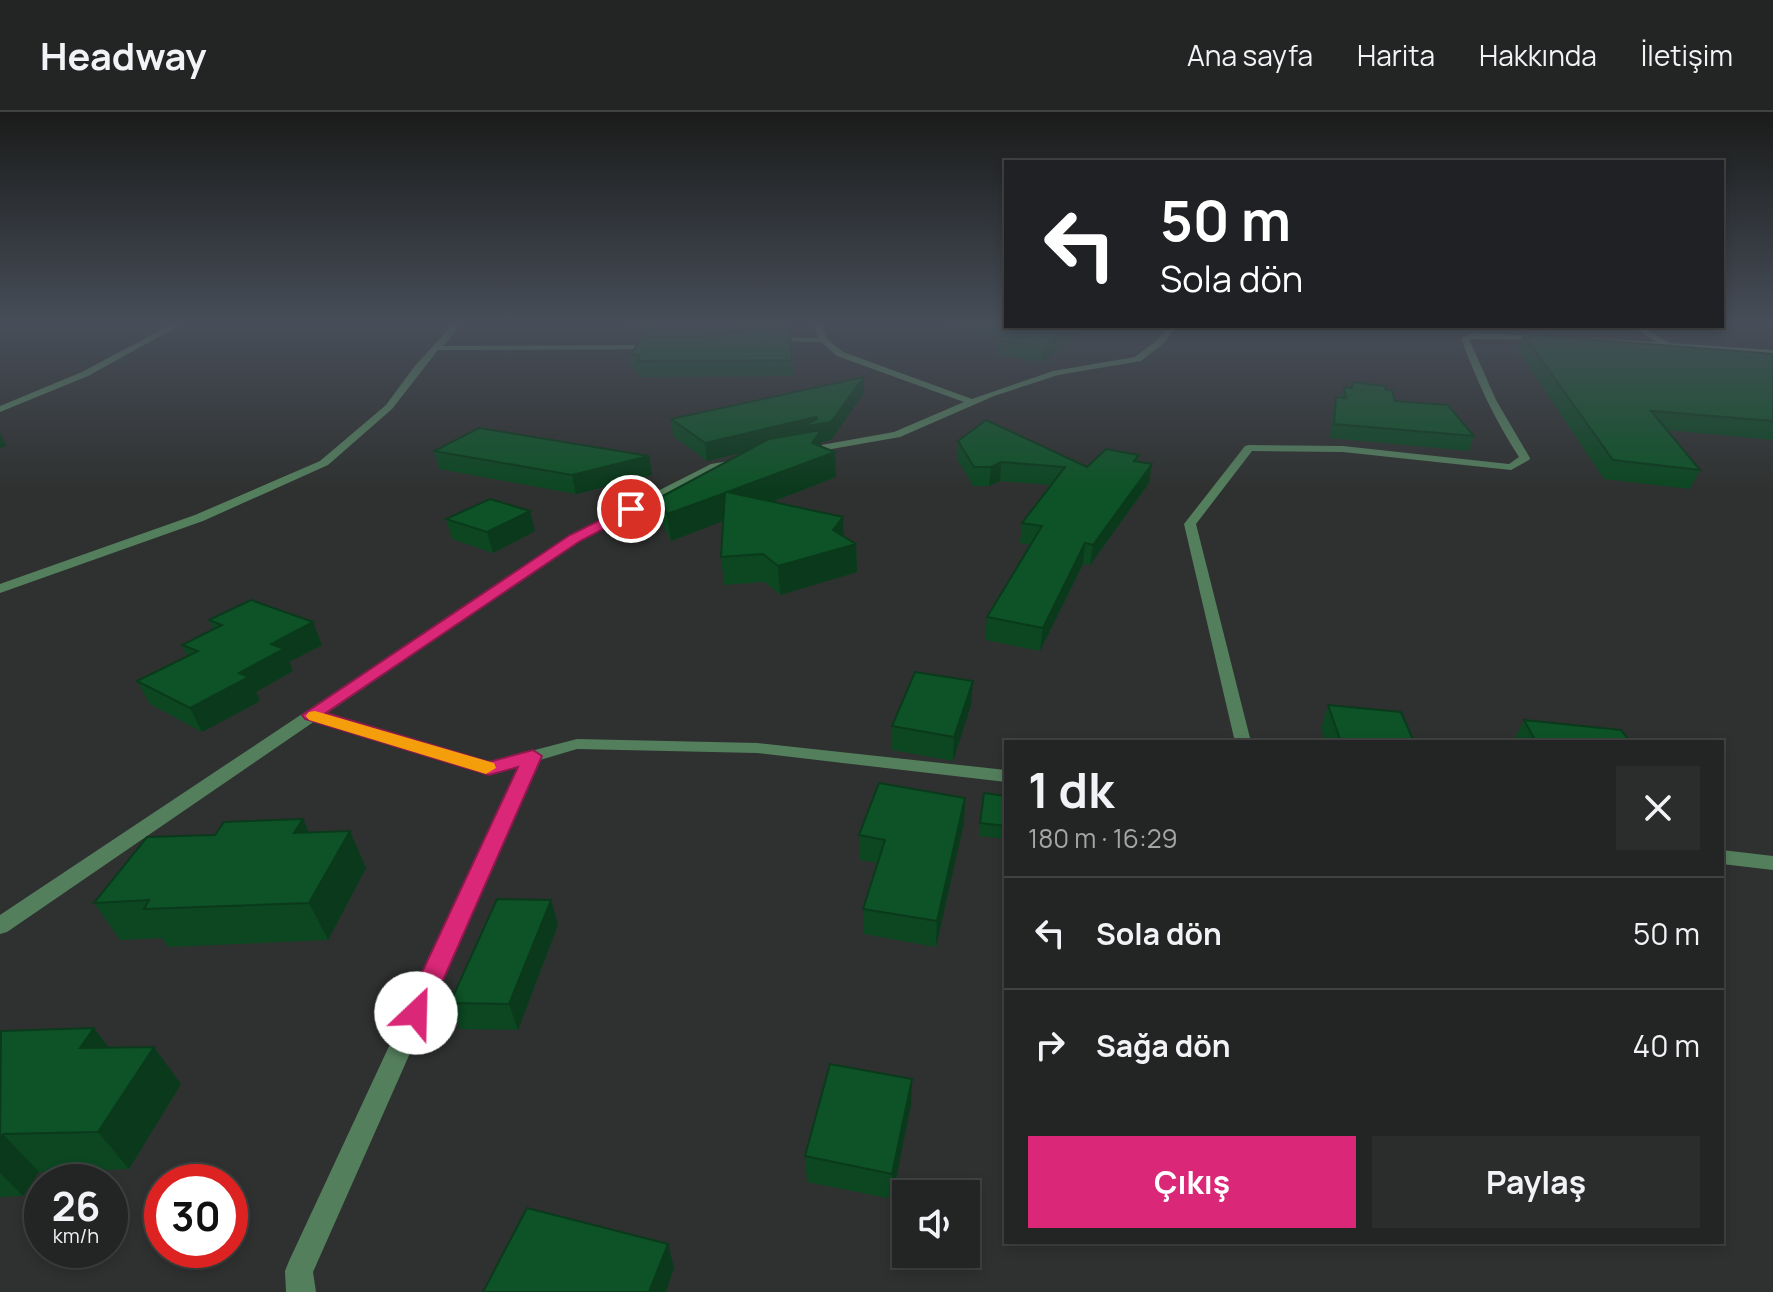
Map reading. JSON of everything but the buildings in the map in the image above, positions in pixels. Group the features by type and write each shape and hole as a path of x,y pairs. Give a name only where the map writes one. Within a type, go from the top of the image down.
{"street":[{"path":"0,409 73,379"},
{"path":"0,589 199,518 324,463 389,407 411,379"},
{"path":"909,379 973,402"},
{"path":"793,453 896,435 973,402 1039,379"},
{"path":"1243,740 1190,524 1249,448 1343,449 1511,467 1525,458 1482,379"},
{"path":"0,926 575,538 715,466 762,458"},
{"path":"311,715 489,768 577,744 757,748 1004,776"},
{"path":"301,1292 299,1271 533,756"},
{"path":"1724,857 1773,863"}],"slow traffic":[{"path":"315,716 486,768"}],"route":[{"path":"416,1013 533,756 489,768 311,715 575,538 631,509"}]}
